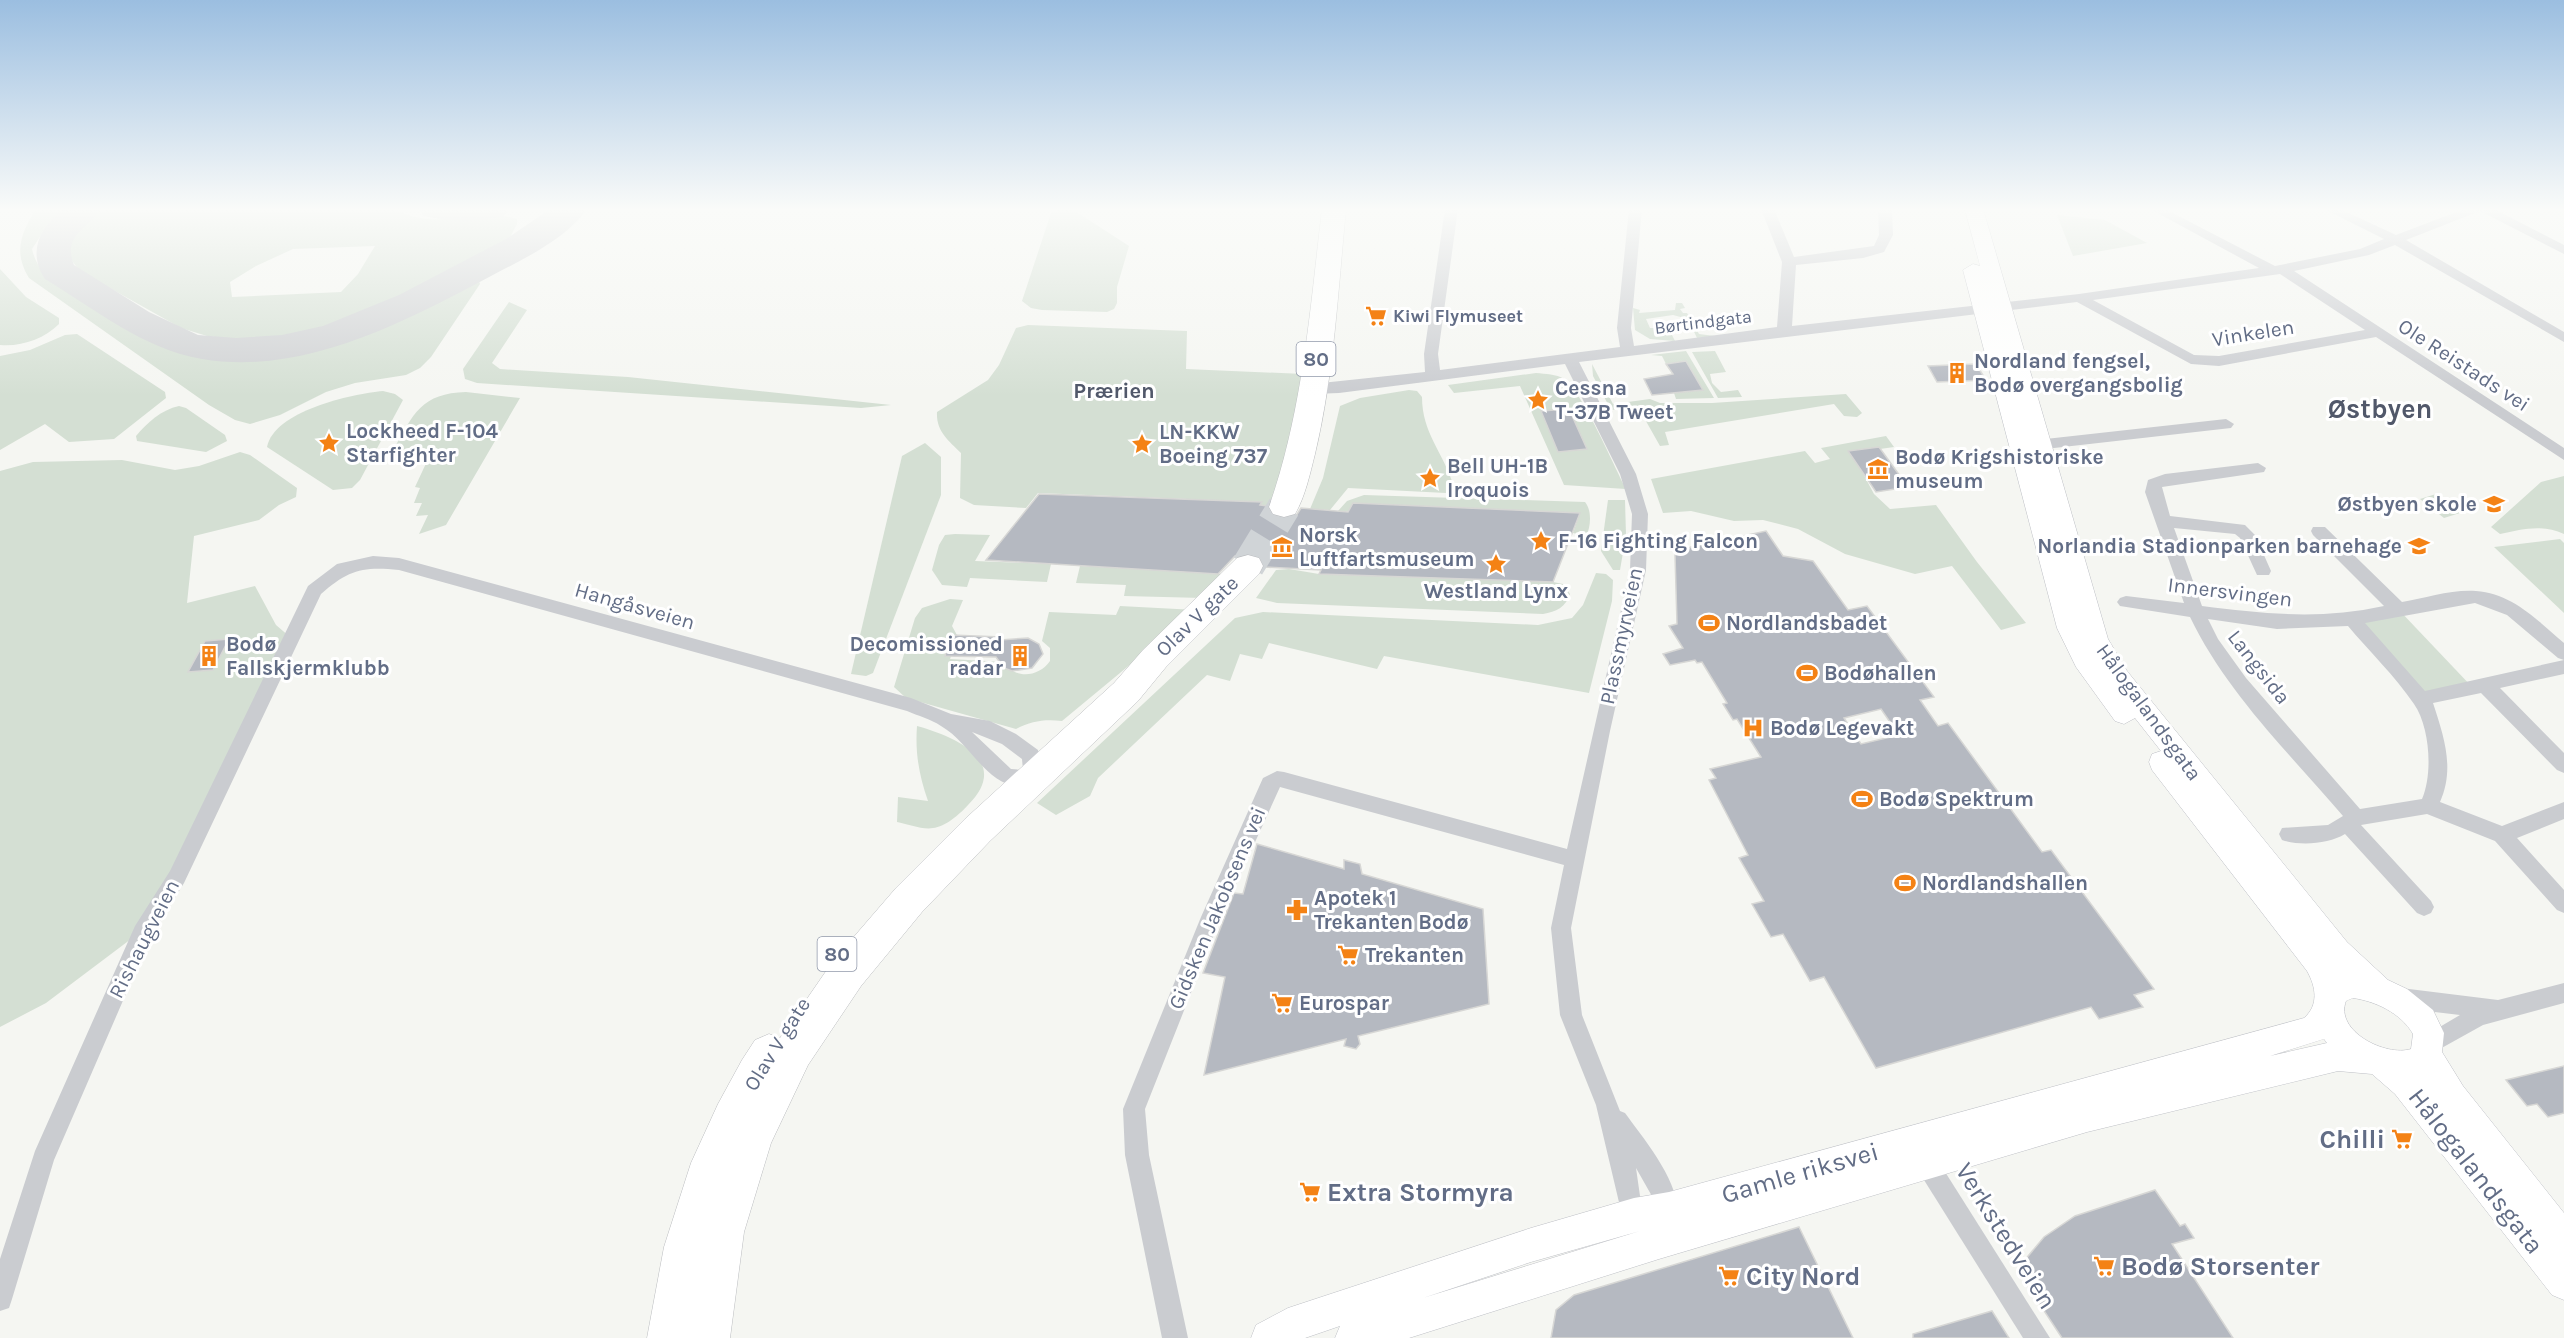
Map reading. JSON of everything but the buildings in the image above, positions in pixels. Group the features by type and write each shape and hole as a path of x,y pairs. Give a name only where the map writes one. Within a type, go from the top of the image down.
{"highway":[{"name":"80","path":"1284,507 1304,443 1326,271"},
{"name":"Olav V gate","path":"670,1338 688,1235 705,1184 732,1120 762,1064 821,976 882,898 946,830 1126,692 1146,666 1211,605 1248,566"},
{"name":"Olav V gate","path":"708,1338 709,1310 720,1242 736,1185 757,1125 794,1049 837,984 877,934 934,873 1023,770"}],"street":[{"path":"1433,376 1431,354 1442,271"},
{"path":"1628,351 1624,328 1629,271"},
{"path":"1784,332 1788,271"},
{"name":"Hålogalandsgata","path":"1980,271 1993,308"},
{"name":"Hålogalandsgata","path":"1986,271 1993,308 2030,446 2066,617 2085,660 2109,694 2318,961 2328,979 2331,1020 2344,1040 2406,1083 2564,1283"},
{"name":"Børtindgata","path":"1570,359 2079,298 2268,271"},
{"name":"Ole Reistads vei","path":"2280,271 2564,455"},
{"path":"2450,271 2564,338"},
{"name":"Vinkelen","path":"2079,298 2165,346 2200,361 2219,361 2376,333"},
{"path":"1312,389 1570,359"},
{"name":"Plassmyrveien","path":"1570,359 1628,474 1640,514 1638,570 1611,683 1561,928 1571,1015 1607,1105 1634,1215 1659,1242"},
{"path":"2030,446 2226,424"},
{"name":"Hålogalandsgata","path":"2030,446 2090,626 2104,655 2184,762 2336,951 2355,971 2417,1015 2428,1036 2428,1050 2452,1097 2564,1240"},
{"name":"Langsida","path":"2258,468 2157,480 2154,484 2153,492 2195,610 2227,667 2424,907"},
{"path":"2165,521 2239,529 2247,535 2264,571"},
{"path":"2319,531 2398,609"},
{"name":"Hangåsveien","path":"314,590 333,573 357,562 376,560 399,564 911,705 949,721"},
{"name":"Rishaugveien","path":"0,1299 43,1159 114,996 142,933 177,877 314,590"},
{"name":"Innersvingen","path":"2126,602 2277,622 2352,619 2398,609 2475,597 2486,598 2516,611 2564,653"},
{"path":"2352,619 2421,699 2438,749 2439,769 2434,793 2428,806"},
{"path":"2421,699 2564,667"},
{"path":"2486,686 2564,765"},
{"path":"949,721 1023,770"},
{"path":"949,721 983,726 1009,739 1023,770"},
{"name":"Gidsken Jakobsens vei","path":"1175,1338 1137,1155 1134,1109 1211,917 1270,784 1276,779 1284,780 1574,859"},
{"path":"2289,834 2331,833 2351,820 2428,806 2502,835 2564,904"},
{"path":"2502,835 2564,810"},
{"path":"2329,1004 2335,991 2352,984 2422,1002 2498,1009"},
{"path":"2428,1050 2442,1035 2498,1009 2564,993"},
{"name":"Gamle riksvei","path":"1269,1338 1288,1326 1531,1245 1634,1215 1669,1209 2304,1032 2317,1027 2329,1004"},
{"name":"Hålogalandsgata","path":"2374,1061 2394,1067 2414,1065 2428,1050"},
{"name":"Gamle riksvei","path":"1353,1338 1659,1242 2087,1116 2265,1071 2338,1056 2374,1061"},
{"name":"Plassmyrveien","path":"1607,1105 1662,1191 1669,1209"},
{"name":"Verkstedveien","path":"1927,1164 2037,1338"},
{"path":"1659,1242 1669,1209"}],"shaded area":[{"path":"0,271 2,271 26,297 59,318 59,324 32,341 16,345 0,345"},
{"path":"25,271 42,271 57,285 132,332 172,350 212,359 252,360 292,356 331,346 406,315 478,278 480,284 431,357 420,368 406,375 355,383 326,392 280,415 250,424 235,420 209,405 29,278"},
{"path":"81,271 247,271 230,282 232,297 341,292 360,271 458,271 346,325 285,338 239,340 207,336 181,328"},
{"path":"1032,271 1122,271 1117,287 1117,303 1114,309 1107,312 1042,310 1031,308 1022,301"},
{"path":"509,302 527,310 492,363 500,369 628,377 891,405 861,408 477,383 465,379 463,369"},
{"path":"1676,303 1682,303 1685,308 1680,309 1683,313 1687,313 1699,334 1715,336 1697,338 1688,319 1673,315 1646,319 1650,328 1657,328 1663,335 1672,335 1675,341 1650,339 1635,330 1633,308 1640,310 1639,313 1675,310"},
{"path":"1028,325 1187,331 1186,369 1304,374 1274,506 1260,505 1262,502 1038,493 1026,508 974,505 960,498 961,453 941,430 937,412 988,380 999,365 1016,328"},
{"path":"77,334 165,392 166,398 114,439 69,442 45,424 0,450 0,356 30,350 65,335"},
{"path":"1686,351 1714,398 1676,399 1674,393 1702,390 1687,362 1666,364 1662,356 1651,355"},
{"path":"1715,351 1726,372 1710,374 1712,383 1721,392 1738,390 1742,397 1718,398 1692,352"},
{"path":"1592,364 1613,404 1650,399 1660,403 1712,403 1846,394 1862,413 1857,417 1844,416 1834,404 1665,432 1669,445 1660,446 1638,407 1611,410 1593,376"},
{"path":"1536,373 1558,376 1571,386 1580,398 1626,489 1564,485 1520,386 1454,393 1448,385"},
{"path":"1409,390 1417,391 1422,397 1425,421 1453,484 1446,493 1348,488 1330,510 1310,509 1323,478 1340,406 1360,398"},
{"path":"383,391 395,394 403,400 360,480 352,488 333,490 267,447 273,434 298,414 352,396"},
{"path":"466,392 520,398 446,525 419,534 428,515 416,516 422,503 414,503 420,488 415,487 429,457 394,449 407,425 429,401 451,393"},
{"path":"179,406 186,408 225,435 227,441 206,452 137,441 136,436 150,421 166,410"},
{"path":"1886,436 1894,447 1852,453 1874,494 1890,509 1936,505 1977,562 2026,623 2001,630 1952,566 1915,574 1845,554 1798,529 1763,520 1734,521 1691,511 1663,513 1651,479 1805,451 1815,463 1830,459 1821,448"},
{"path":"925,443 941,457 941,495 873,673 866,676 851,674 902,456"},
{"path":"240,452 250,455 297,488 296,497 279,505 259,520 194,536 187,603 255,586 276,625 290,637 177,877 131,939 46,1003 0,1027 0,471 33,462 122,460 175,470 199,466"},
{"path":"2564,476 2564,534 2540,528 2500,534 2491,527 2541,482"},
{"path":"2436,494 2460,513 2444,518 2420,499"},
{"path":"1364,495 1585,502 1589,509 1590,523 1586,536 1573,533 1580,513 1354,503 1348,511 1338,511 1347,501"},
{"path":"1608,500 1625,500 1626,535 1620,570 1613,570 1601,551"},
{"path":"945,535 990,535 975,561 1051,564 1047,582 970,578 967,587 942,585 932,570 939,545"},
{"path":"2560,539 2564,543 2564,613 2494,547"},
{"path":"1080,566 1225,574 1203,598 1124,596 1126,585 1076,583"},
{"path":"1289,569 1319,574 1553,582 1563,584 1570,594 1560,608 1543,614 1277,603 1256,598 1276,570"},
{"path":"1596,573 1606,574 1613,580 1612,601 1589,693 1384,656 1377,669 1269,643 1262,659 1240,654 1230,681 1207,675 1098,778 1090,796 1056,815 1037,803 1235,618 1263,612 1538,625 1572,618 1583,605"},
{"path":"950,599 963,600 952,626 958,637 950,659 1004,662 1014,672 1020,674 1034,673 1050,661 1050,648 1042,641 1049,612 1116,615 1120,606 1196,610 1062,721 1038,721 1016,729 906,698 894,687 915,618 922,608"},
{"path":"2398,609 2473,688 2421,699 2352,619"},
{"path":"917,726 962,744 974,753 981,764 984,776 980,789 965,809 947,823 933,828 920,828 897,822 898,797 928,801 918,764"}],"taxiway":[{"path":"59,271 136,320 168,336 185,343 219,349 282,346 336,334 387,314 473,271"}],"tunnel":[{"path":"1248,566 1284,507"}],"place":[{"name":"Kiwi Flymuseet","path":"1376,316"},
{"name":"Nordland fengsel, Bodø overgangsbolig","path":"1957,373"},
{"name":"Cessna T-37B Tweet","path":"1538,400"},
{"name":"Lockheed F-104 Starfighter","path":"329,443"},
{"name":"LN-KKW Boeing 737","path":"1142,444"},
{"name":"Bodø Krigshistoriske museum","path":"1878,469"},
{"name":"Bell UH-1B Iroquois","path":"1430,478"},
{"name":"Østbyen skole","path":"2494,504"},
{"name":"F-16 Fighting Falcon","path":"1541,541"},
{"name":"Norlandia Stadionparken barnehage","path":"2419,546"},
{"name":"Norsk Luftfartsmuseum","path":"1282,547"},
{"name":"Westland Lynx","path":"1496,564"},
{"name":"Nordlandsbadet","path":"1709,623"},
{"name":"Bodø Fallskjermklubb","path":"209,656"},
{"name":"Decomissioned radar","path":"1020,656"},
{"name":"Bodøhallen","path":"1807,673"},
{"name":"Bodø Legevakt","path":"1753,728"},
{"name":"Bodø Spektrum","path":"1862,799"},
{"name":"Nordlandshallen","path":"1905,883"},
{"name":"Apotek 1 Trekanten Bodø","path":"1297,910"},
{"name":"Trekanten","path":"1348,955"},
{"name":"Eurospar","path":"1282,1003"},
{"name":"Chilli","path":"2402,1139"},
{"name":"Extra Stormyra","path":"1310,1192"},
{"name":"Bodø Storsenter","path":"2104,1266"},
{"name":"City Nord","path":"1729,1276"}],"district":[{"name":"Prærien","path":"1114,391"},
{"name":"Østbyen","path":"2380,409"}]}
